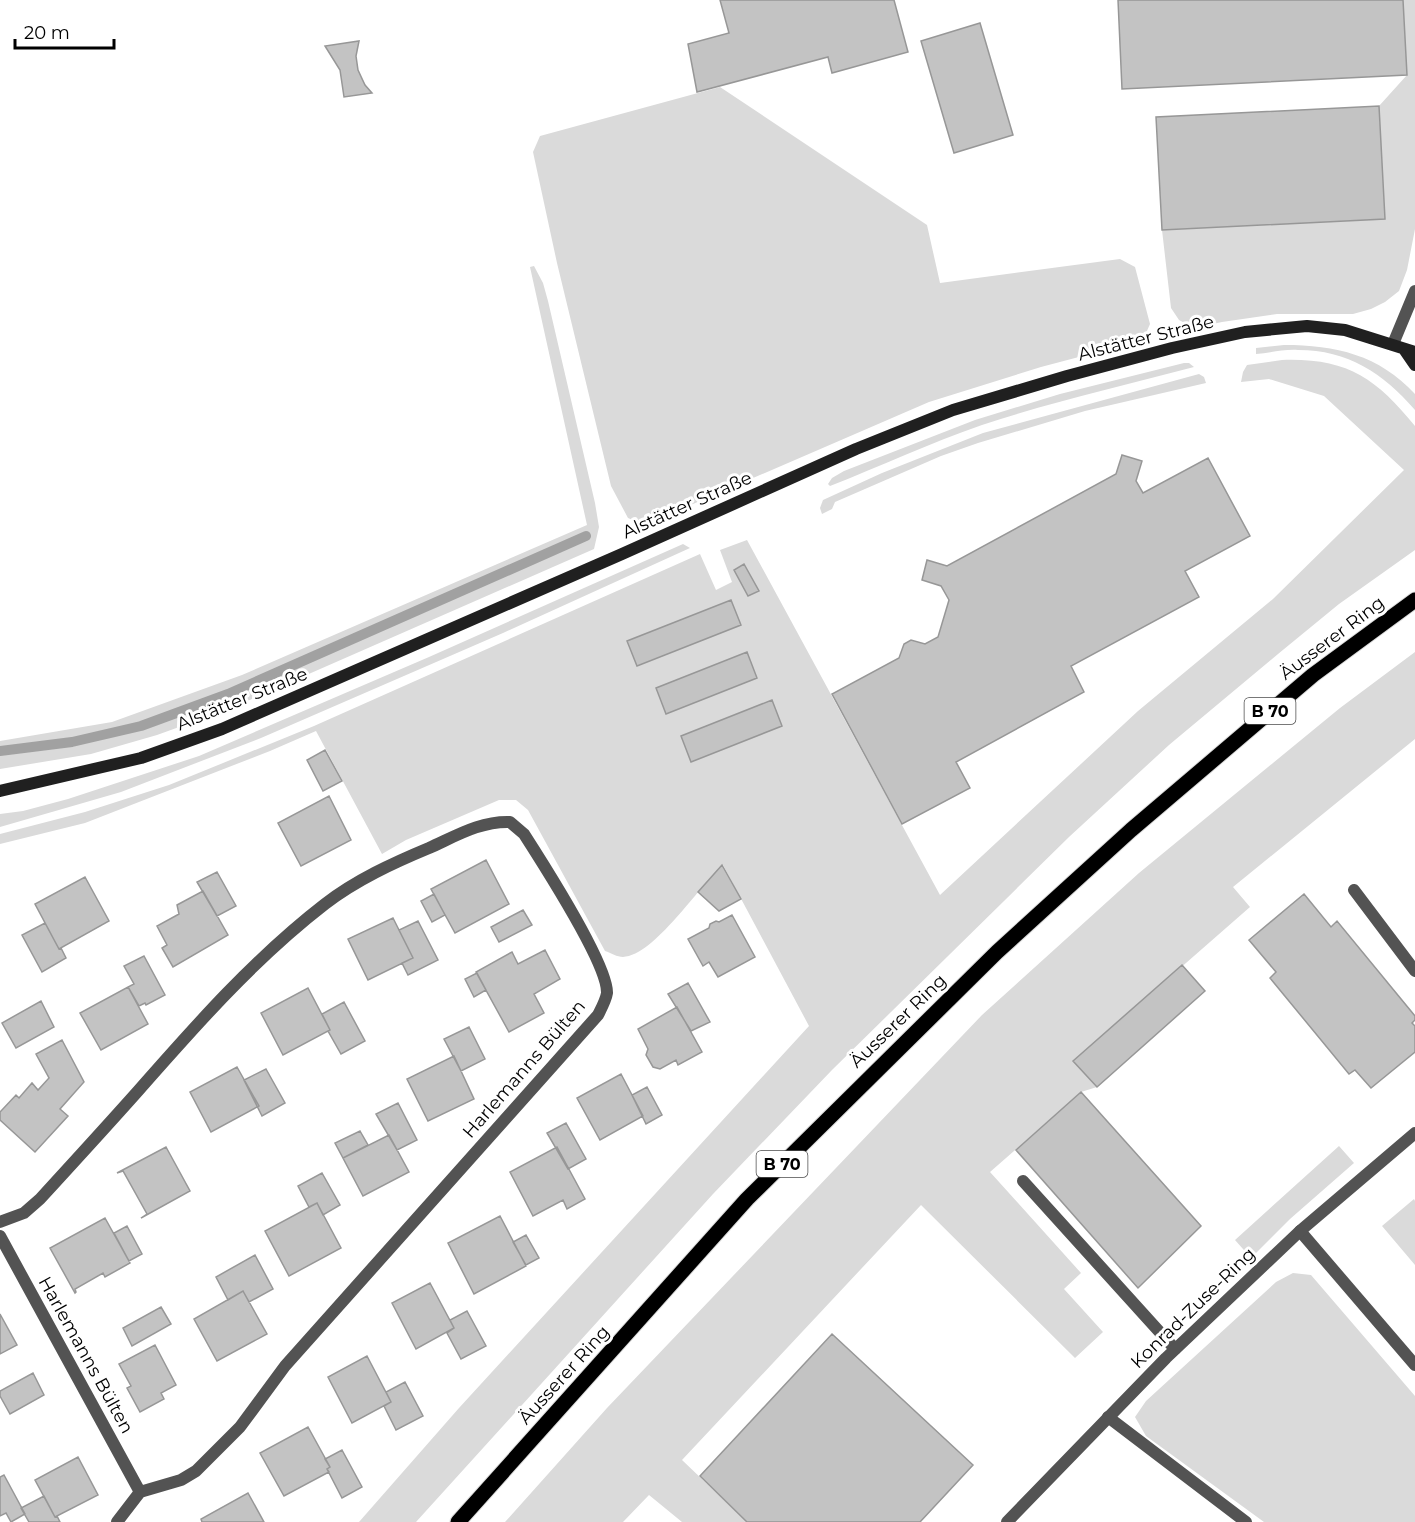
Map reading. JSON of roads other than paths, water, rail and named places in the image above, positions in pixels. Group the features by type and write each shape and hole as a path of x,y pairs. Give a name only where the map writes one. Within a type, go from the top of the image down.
{"main road":[{"name":"Alstätter Straße","path":"0,790 141,758 222,729 856,449 952,410 1077,373 1245,332 1307,326 1345,330 1410,351 1415,365"},
{"name":"Äusserer Ring","path":"458,1522 747,1199 989,960 1131,830 1294,690 1415,600"}],"street":[{"path":"1393,344 1415,291"},
{"name":"Harlemanns Bülten","path":"0,1222 24,1213 40,1200 205,1014 274,947 326,903 358,882 403,859 479,825 495,821 510,822 524,834 590,946 602,971 607,994 598,1015 285,1366 240,1427 196,1471 181,1480 140,1492 0,1236"},
{"path":"1354,890 1415,971"},
{"name":"Konrad-Zuse-Ring","path":"1006,1522 1175,1350 1300,1231 1415,1133"},
{"path":"1023,1181 1175,1350"},
{"path":"1300,1231 1415,1365"},
{"path":"1108,1417 1246,1522"},
{"path":"117,1522 140,1492"}],"waterway":[{"path":"0,751 72,742 141,726 228,694 586,536"}]}
